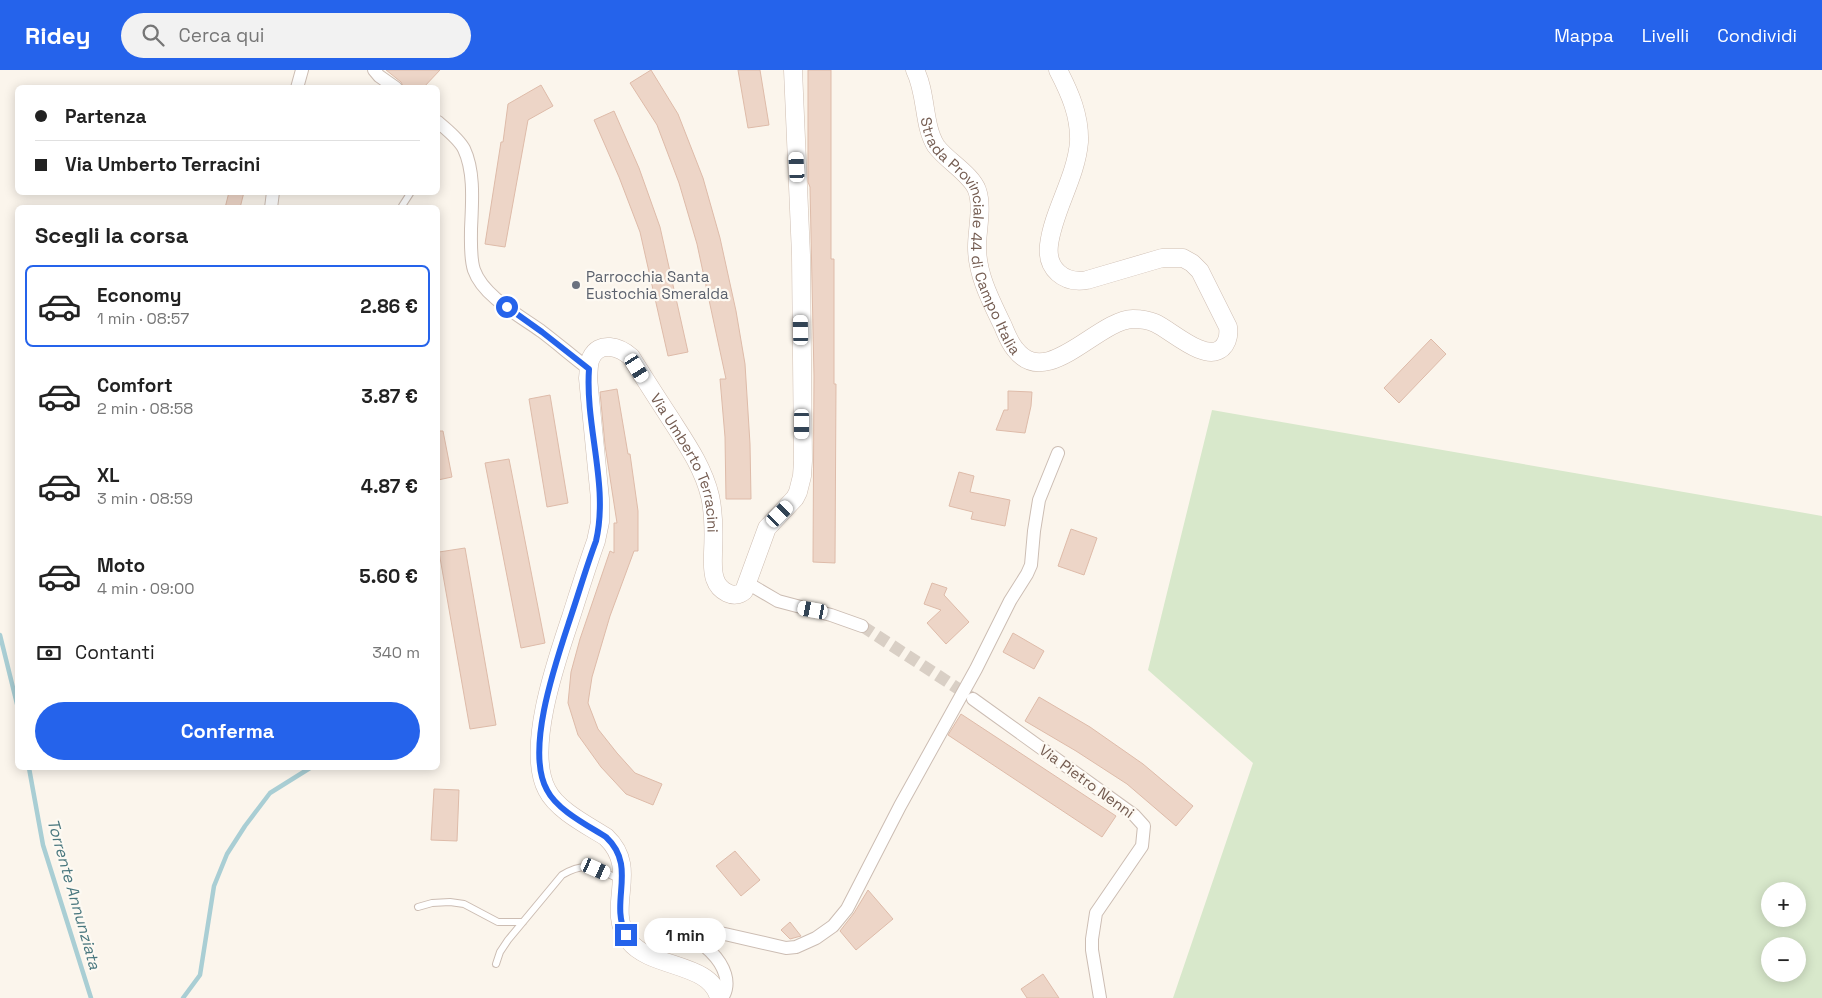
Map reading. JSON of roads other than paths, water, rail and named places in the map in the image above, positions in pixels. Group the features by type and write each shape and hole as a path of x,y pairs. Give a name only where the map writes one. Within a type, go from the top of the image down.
{"street":[{"path":"298,85 302,70"},
{"path":"793,70 800,255 802,476 795,498 771,523 764,534 748,584 778,601 831,615 862,626"},
{"name":"Strada Provinciale 44 di Campo Italia","path":"915,70 925,102 928,127 933,140 941,152 978,191 977,246 980,270 1011,344 1019,354 1036,362 1051,360 1067,353 1114,324 1131,319 1157,324 1198,349 1209,352 1219,350 1226,342 1228,327 1200,271 1188,261 1177,258 1162,258 1087,280 1076,281 1062,276 1053,266 1049,252 1051,236 1071,177 1079,142 1074,104 1058,70"},
{"path":"378,78 391,85"},
{"path":"440,124 464,149 468,164 472,207 474,270 481,282 495,298 589,369 589,396 600,499 600,522 596,541 552,677 542,727 540,764 543,782 560,807 606,837 616,848 622,862 621,922 630,941 636,948 652,958 704,977 716,989 720,998 727,990 727,978 719,962 701,941 707,932 716,932 786,948 796,947 816,938 834,926 846,909 900,806 976,669 1010,601 1027,574 1031,565 1039,500 1058,453"},
{"name":"Via Umberto Terracini","path":"589,369 592,357 602,348 617,348 631,357 690,447 705,479 714,519 713,570 716,583 734,596 742,594 748,584"},
{"name":"Via Pietro Nenni","path":"973,699 1134,815 1144,826 1142,846 1096,913 1092,950 1100,998"}],"lane":[{"path":"496,964 500,952 508,940 562,875 573,868 584,866 622,881"},
{"path":"418,906 450,902 464,904 498,922 523,922"}],"waterway":[{"name":"Torrente Annunziata","path":"0,635 15,696"},
{"name":"Torrente Annunziata","path":"29,770 43,845 91,998"},
{"path":"183,998 200,975 214,886 227,854 270,793 307,770"}],"tunnel":[{"path":"862,626 971,697"}],"place":[{"name":"Parrocchia Santa Eustochia Smeralda","path":"576,285"}]}
